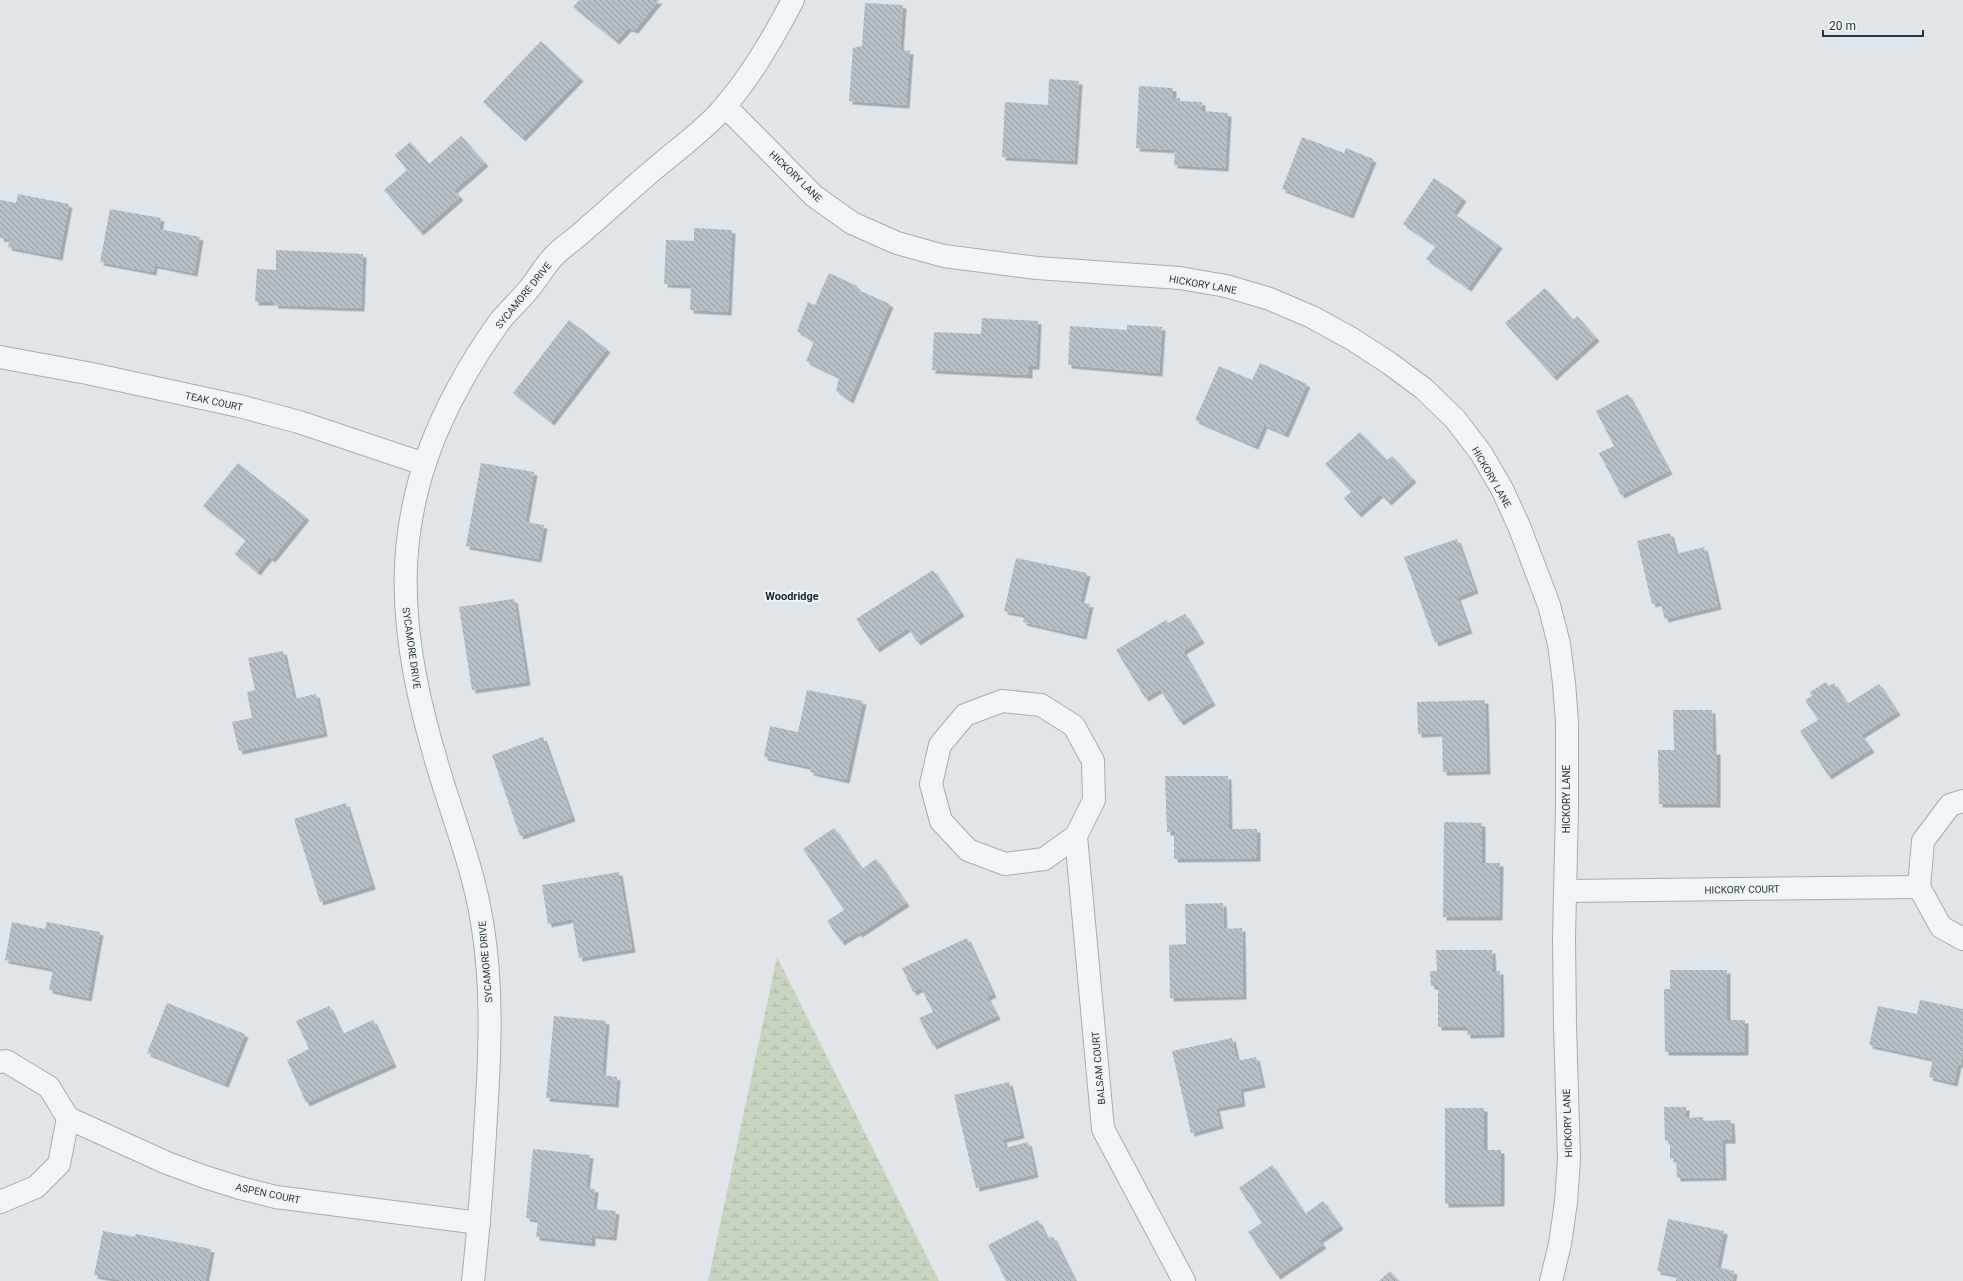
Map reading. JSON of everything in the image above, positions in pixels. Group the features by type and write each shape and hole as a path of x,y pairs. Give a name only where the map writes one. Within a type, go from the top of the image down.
{"street":[{"name":"SYCAMORE DRIVE","path":"473,1281 479,1223 489,1064 490,1021 488,969 482,921 472,872 440,773 420,704 406,619 405,580 408,537 414,498 424,464 457,389 501,320 527,291 554,256 705,126 725,106 764,53 793,0"},
{"name":"HICKORY LANE","path":"725,106 814,196 852,223 897,243 944,256 1037,268 1180,278 1226,286 1270,299 1312,317 1352,339 1389,363 1424,389 1455,419 1481,453 1498,483 1519,526 1548,605 1559,644 1564,683 1567,722 1565,1025 1568,1159 1564,1216 1560,1244 1550,1281"},
{"name":"TEAK COURT","path":"0,357 87,373 239,406 305,424 424,464"},
{"path":"1002,701 1041,705 1074,726 1093,761 1094,792 1094,800 1076,836 1044,859 1005,864 968,850 941,821 931,784 940,745 965,715 1002,701"},
{"path":"1963,801 1950,805 1923,842 1919,887 1941,927 1963,940"},
{"name":"BALSAM COURT","path":"1076,836 1103,1129 1184,1281"},
{"name":"HICKORY COURT","path":"1566,891 1919,887"},
{"path":"0,1062 6,1061 49,1087 68,1118 59,1164 36,1187 0,1202"},
{"name":"ASPEN COURT","path":"68,1118 168,1164 240,1188 276,1197 342,1204 479,1223"}],"green space":[{"path":"777,957 939,1281 708,1281"}],"building":[{"path":"579,0 659,0 635,30 628,28 616,41 573,7"},
{"path":"865,3 903,5 900,50 910,51 906,105 849,101 853,48 862,46"},
{"path":"541,41 580,78 522,138 483,102"},
{"path":"1049,79 1079,81 1074,161 1002,157 1005,102 1048,105"},
{"path":"1139,86 1173,88 1173,98 1180,98 1180,101 1202,102 1202,111 1228,113 1225,168 1174,165 1175,150 1136,148"},
{"path":"461,136 485,163 454,190 460,197 420,232 384,190 407,170 395,155 410,142 429,164"},
{"path":"1302,137 1344,153 1346,148 1373,159 1350,215 1282,189"},
{"path":"1434,178 1463,198 1453,213 1499,245 1468,288 1426,259 1436,246 1403,224"},
{"path":"18,194 69,204 59,257 8,247 10,239 0,238 0,200 16,203"},
{"path":"110,209 161,218 159,229 200,237 194,273 154,265 153,272 100,262"},
{"path":"694,228 732,230 728,312 690,310 691,285 664,284 666,240 694,241"},
{"path":"276,250 363,254 361,308 275,305 274,302 255,302 257,269 276,270"},
{"path":"829,273 857,286 856,289 890,304 850,400 836,391 839,377 806,361 814,341 797,331 808,302 815,305"},
{"path":"1545,288 1573,320 1577,316 1596,338 1553,377 1505,323"},
{"path":"982,318 1038,321 1036,366 1029,366 1029,375 932,370 934,332 981,334"},
{"path":"569,320 607,349 551,422 513,393"},
{"path":"1127,325 1162,327 1159,373 1068,365 1070,326 1127,330"},
{"path":"1260,363 1307,384 1285,434 1264,425 1255,446 1195,420 1219,366 1252,380"},
{"path":"1628,394 1669,471 1621,495 1599,453 1614,446 1596,411"},
{"path":"1360,432 1387,460 1392,456 1413,479 1388,502 1380,494 1358,514 1344,498 1351,492 1325,464"},
{"path":"238,463 306,517 272,559 269,557 257,572 235,554 246,540 203,506"},
{"path":"481,463 534,472 525,522 544,525 538,559 466,546"},
{"path":"1670,533 1676,554 1704,547 1718,606 1665,619 1660,602 1652,604 1637,541"},
{"path":"1457,539 1475,590 1457,597 1469,630 1435,643 1404,557"},
{"path":"1016,558 1087,573 1080,602 1090,604 1083,636 1023,622 1025,615 1004,611"},
{"path":"933,570 961,613 917,642 908,628 876,649 856,619"},
{"path":"514,599 527,682 472,690 459,607"},
{"path":"1185,614 1201,640 1183,651 1212,702 1180,722 1160,689 1145,698 1116,650 1166,620 1168,623"},
{"path":"283,651 294,699 316,694 324,733 239,751 232,722 252,718 247,692 255,690 248,658"},
{"path":"1826,682 1829,686 1834,683 1847,704 1879,684 1897,712 1861,735 1871,749 1828,776 1800,731 1818,720 1805,700 1812,696 1810,692"},
{"path":"807,690 863,701 846,780 810,772 811,767 764,757 770,726 798,732"},
{"path":"1485,700 1487,771 1443,772 1442,733 1418,734 1417,702"},
{"path":"1673,710 1712,710 1713,751 1717,751 1717,804 1659,804 1658,750 1674,750"},
{"path":"543,737 572,818 520,836 492,755"},
{"path":"1165,776 1228,776 1229,829 1257,829 1257,858 1174,859 1174,832 1167,832"},
{"path":"346,803 372,886 320,902 294,819"},
{"path":"1444,822 1482,823 1482,863 1500,863 1499,917 1443,917"},
{"path":"834,828 862,869 876,859 906,903 859,934 857,932 841,942 827,921 844,910 803,849"},
{"path":"619,872 632,949 579,958 572,919 548,924 542,885"},
{"path":"1223,903 1224,929 1242,928 1243,996 1170,998 1169,945 1186,944 1185,904"},
{"path":"12,922 45,929 47,922 100,932 88,998 49,990 53,969 5,960"},
{"path":"967,938 993,994 987,997 997,1016 933,1046 919,1018 933,1012 921,988 913,992 902,968"},
{"path":"1436,950 1492,950 1493,971 1500,971 1501,1034 1467,1035 1467,1027 1438,1027 1438,986 1431,986 1430,971 1437,971"},
{"path":"1670,970 1727,970 1727,1020 1745,1020 1745,1052 1665,1052 1664,989 1670,989"},
{"path":"1920,1000 1963,1009 1963,1053 1961,1065 1958,1064 1954,1083 1929,1077 1933,1059 1869,1045 1878,1006 1917,1014"},
{"path":"167,1003 245,1034 225,1084 147,1053"},
{"path":"329,1006 342,1034 373,1020 393,1064 306,1103 287,1060 309,1049 296,1021"},
{"path":"554,1016 606,1021 602,1075 617,1077 615,1104 546,1098"},
{"path":"1232,1038 1237,1061 1256,1057 1262,1084 1240,1089 1242,1103 1216,1108 1220,1125 1191,1133 1172,1051"},
{"path":"1009,1082 1021,1135 1003,1139 1005,1148 1028,1142 1035,1174 976,1188 954,1095"},
{"path":"1664,1107 1686,1107 1686,1118 1703,1117 1703,1121 1731,1120 1732,1140 1722,1140 1723,1177 1677,1178 1676,1158 1670,1159 1670,1140 1665,1141"},
{"path":"1445,1108 1484,1108 1484,1150 1501,1150 1501,1203 1445,1204"},
{"path":"533,1149 590,1155 586,1188 595,1189 593,1209 616,1211 613,1237 592,1235 592,1243 536,1237 538,1220 526,1218"},
{"path":"1272,1165 1305,1214 1323,1201 1340,1226 1319,1240 1323,1245 1277,1276 1248,1232 1262,1223 1239,1188"},
{"path":"1668,1219 1724,1231 1717,1267 1734,1271 1732,1281 1676,1281 1677,1275 1657,1271"},
{"path":"1038,1220 1047,1238 1053,1237 1075,1281 1006,1281 988,1245"},
{"path":"103,1231 135,1237 136,1234 211,1249 205,1281 124,1281 94,1275"},
{"path":"1390,1271 1399,1281 1379,1281"}],"district":[{"name":"Woodridge","path":"792,596"}]}
